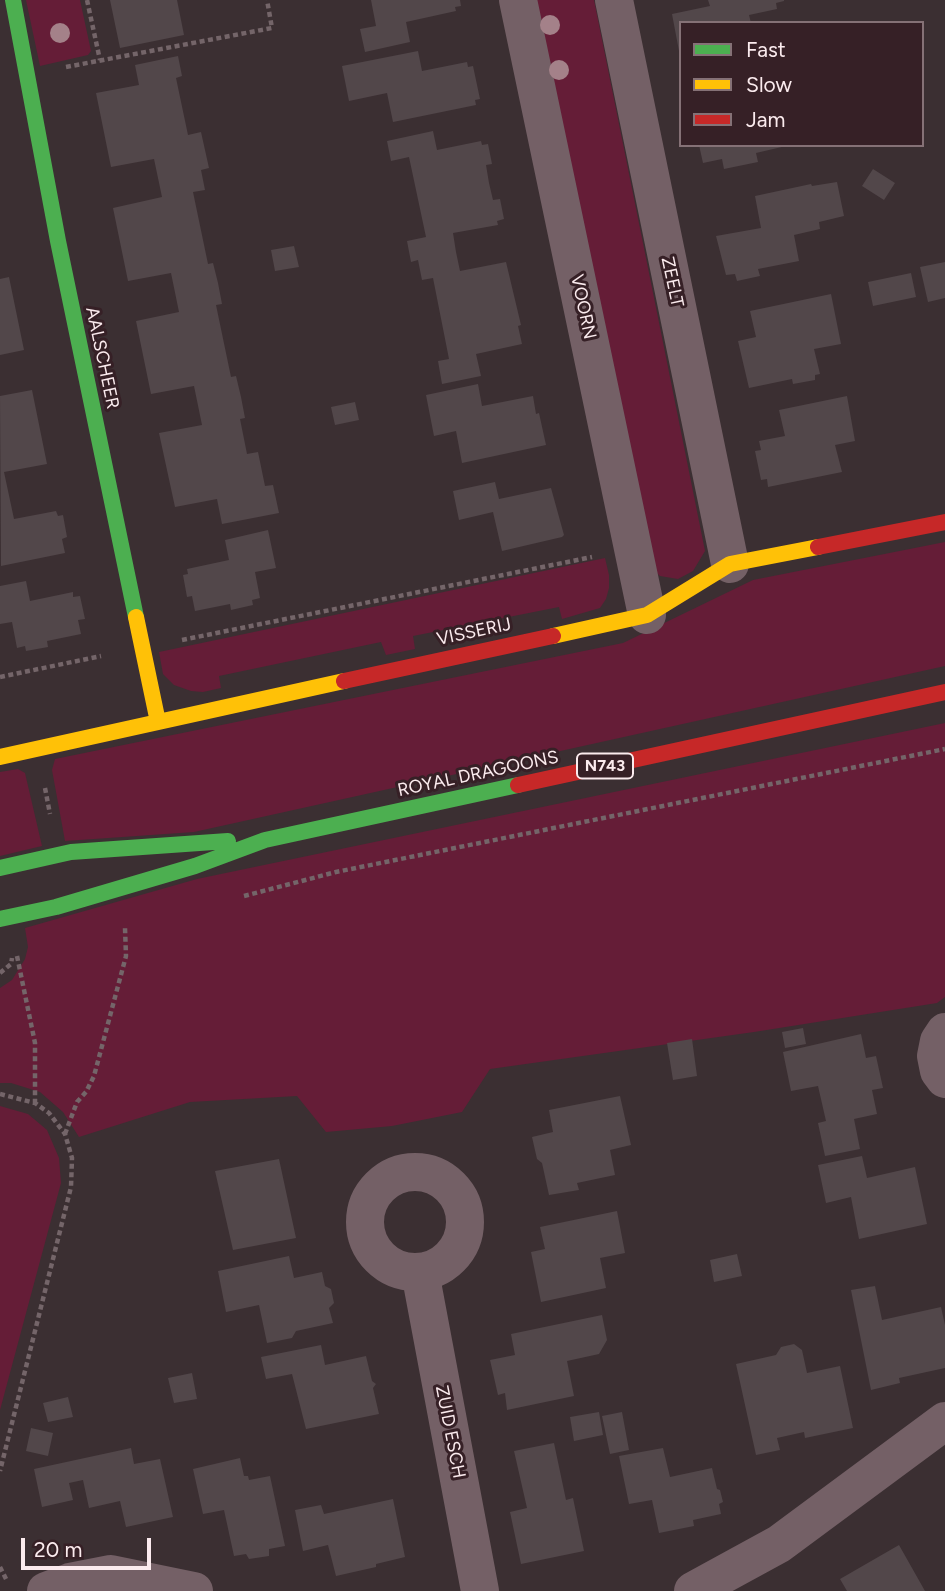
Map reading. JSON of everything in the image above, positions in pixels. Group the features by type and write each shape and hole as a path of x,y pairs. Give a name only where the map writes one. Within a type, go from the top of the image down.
{"street":[{"name":"AALSCHEER","path":"13,0 58,241 158,722"},
{"name":"VOORN","path":"518,0 647,615"},
{"name":"ZEELT","path":"614,0 730,564"},
{"name":"VISSERIJ","path":"0,757 647,615 730,564 945,522"},
{"name":"ROYAL DRAGOONS","path":"0,919 56,907 183,869 265,840 945,692"},
{"name":"ROYAL DRAGOONS","path":"0,868 58,855 191,842 265,840"},
{"path":"945,1032 939,1041 936,1056 939,1071 945,1079"},
{"name":"ZUID ESCH","path":"420,1272 480,1591"},
{"path":"693,1591 779,1544 945,1420"},
{"path":"46,1591 111,1574 194,1591"}],"path":[{"path":"87,0 100,60"},
{"path":"27,74 272,28 267,0"},
{"path":"0,677 633,549"},
{"path":"231,899 336,872 945,748"},
{"path":"38,749 58,855"},
{"path":"65,1134 77,1102 94,1076 126,956 125,926"},
{"path":"15,944 35,1043 35,1103"},
{"path":"0,1094 35,1103 49,1113 65,1134 72,1158 71,1186 0,1471"}],"shaded area":[{"path":"26,0 80,0 91,51 88,55 40,66"},
{"path":"529,0 594,0 705,551 693,571 678,579 660,576 644,561"},
{"path":"945,542 945,666 194,832 65,841 52,770 55,759 623,643 753,580"},
{"path":"605,558 609,588 600,608 562,619 559,607 413,636 415,649 386,655 381,642 219,676 221,688 203,692 174,685 163,674 159,652"},
{"path":"945,723 945,997 937,1003 490,1069 462,1112 392,1126 326,1132 297,1096 190,1102 79,1137 63,1112 40,1092 11,1083 0,1083 0,988 12,980 25,959 28,947 25,928 197,879"},
{"path":"18,769 25,773 42,846 0,856 0,772"},
{"path":"0,1106 28,1114 47,1130 59,1158 61,1183 0,1410"}],"building":[{"path":"110,0 177,0 184,35 120,48"},
{"path":"371,0 460,0 461,6 455,7 456,11 406,22 410,42 365,52 360,29 376,26"},
{"path":"708,0 784,0 776,3 777,9 749,15 750,21 679,21 679,51 672,14 710,6"},
{"path":"418,51 422,71 467,62 468,67 473,66 480,99 475,100 476,105 393,122 387,93 349,101 342,66"},
{"path":"178,56 182,76 176,78 188,135 201,132 209,168 201,170 205,190 193,192 208,264 213,263 218,283 222,304 216,305 231,377 236,376 241,397 245,418 240,419 247,454 258,452 265,486 273,485 279,513 222,524 217,499 175,507 159,433 202,425 194,386 151,394 136,321 179,312 171,273 128,281 113,208 162,197 154,159 111,167 96,93 139,85 135,65"},
{"path":"433,131 437,150 481,141 482,145 488,144 492,164 486,165 489,183 493,200 500,199 504,219 497,221 498,225 453,233 456,252 460,271 506,262 521,325 518,326 522,344 476,354 481,376 442,384 438,361 449,359 433,278 422,280 418,260 411,262 407,241 426,237 409,157 391,161 387,141"},
{"path":"699,147 782,147 756,153 758,162 724,169 722,159 703,163"},
{"path":"873,169 895,183 884,200 862,186"},
{"path":"837,182 844,216 819,222 820,229 794,235 799,261 758,269 760,276 737,281 735,274 726,275 716,236 761,228 755,196 811,184"},
{"path":"294,246 299,267 275,271 271,250"},
{"path":"945,262 945,298 928,302 920,267"},
{"path":"911,273 916,297 873,306 868,282"},
{"path":"9,277 24,350 0,355 0,279"},
{"path":"831,294 841,344 814,349 820,374 815,375 815,380 793,384 792,379 749,388 738,341 756,337 750,311"},
{"path":"478,384 482,406 533,396 546,445 462,463 456,431 434,436 426,395"},
{"path":"32,390 47,464 4,472 14,519 56,511 58,516 63,515 67,537 62,539 65,553 1,566 0,396"},
{"path":"847,396 855,441 835,445 842,472 768,487 767,479 761,480 755,451 761,450 759,441 785,436 779,410"},
{"path":"355,402 359,420 335,425 331,407"},
{"path":"495,482 499,499 551,488 564,535 502,551 493,512 459,520 453,491"},
{"path":"268,530 276,568 255,572 260,598 252,600 253,605 231,610 230,604 195,611 192,596 187,597 183,575 188,574 187,569 229,560 225,540"},
{"path":"26,581 30,601 73,592 73,597 80,596 85,619 78,620 81,634 47,641 48,647 26,651 25,646 17,648 12,622 0,624 0,586"},
{"path":"803,1028 806,1044 785,1048 782,1032"},
{"path":"861,1034 866,1058 876,1056 883,1088 872,1090 877,1114 854,1119 860,1149 825,1156 818,1123 826,1121 818,1086 791,1091 783,1052"},
{"path":"692,1039 697,1076 673,1080 667,1043"},
{"path":"620,1096 631,1145 610,1150 615,1175 577,1183 579,1190 549,1195 542,1163 537,1159 532,1137 553,1132 549,1110"},
{"path":"862,1156 867,1178 915,1167 927,1224 859,1239 851,1197 826,1203 818,1165"},
{"path":"279,1159 296,1238 233,1250 215,1171"},
{"path":"617,1211 625,1253 600,1258 606,1288 541,1302 531,1252 545,1249 540,1227"},
{"path":"737,1254 742,1276 714,1282 710,1260"},
{"path":"289,1256 294,1278 322,1272 325,1286 331,1289 334,1303 329,1308 333,1323 296,1331 292,1338 267,1343 259,1305 226,1312 218,1271"},
{"path":"875,1286 882,1320 941,1307 945,1325 945,1368 899,1378 900,1383 871,1390 851,1290"},
{"path":"602,1315 607,1340 599,1354 567,1361 574,1396 507,1410 505,1393 498,1395 490,1360 515,1355 511,1334"},
{"path":"794,1344 802,1350 807,1373 840,1366 853,1428 805,1438 804,1432 777,1438 780,1450 756,1455 736,1364 776,1355 781,1347"},
{"path":"321,1345 325,1365 366,1356 372,1381 376,1384 373,1388 379,1414 306,1429 292,1374 266,1379 261,1357"},
{"path":"192,1373 197,1399 174,1403 168,1378"},
{"path":"68,1397 73,1417 48,1422 43,1403"},
{"path":"599,1412 603,1435 574,1441 570,1417"},
{"path":"622,1412 629,1450 610,1454 602,1416"},
{"path":"31,1428 53,1433 48,1456 26,1451"},
{"path":"554,1443 566,1500 573,1498 584,1551 521,1564 510,1512 527,1508 514,1451"},
{"path":"131,1448 134,1464 160,1459 173,1517 126,1527 120,1501 89,1508 83,1480 69,1483 73,1500 42,1507 34,1469"},
{"path":"663,1448 670,1477 712,1468 723,1502 719,1504 721,1514 693,1520 694,1526 659,1533 652,1500 629,1504 619,1456"},
{"path":"240,1458 244,1476 248,1476 249,1480 270,1476 285,1546 269,1549 269,1556 249,1559 246,1554 234,1556 224,1510 203,1514 193,1469"},
{"path":"393,1499 405,1557 336,1576 328,1545 303,1551 295,1510 321,1505 324,1514"},
{"path":"899,1545 925,1591 847,1591 840,1579"}],"traffic: fast":[{"path":"13,0 58,241 136,617"},
{"path":"0,919 56,907 195,866 265,840 518,785"},
{"path":"0,868 71,852 228,841"}],"traffic: slow":[{"path":"553,636 647,615 730,564 818,547"},
{"path":"136,617 158,722"},
{"path":"0,757 344,681"}],"traffic: jam":[{"path":"818,547 945,522"},
{"path":"344,681 553,636"},
{"path":"518,785 945,692"}]}
